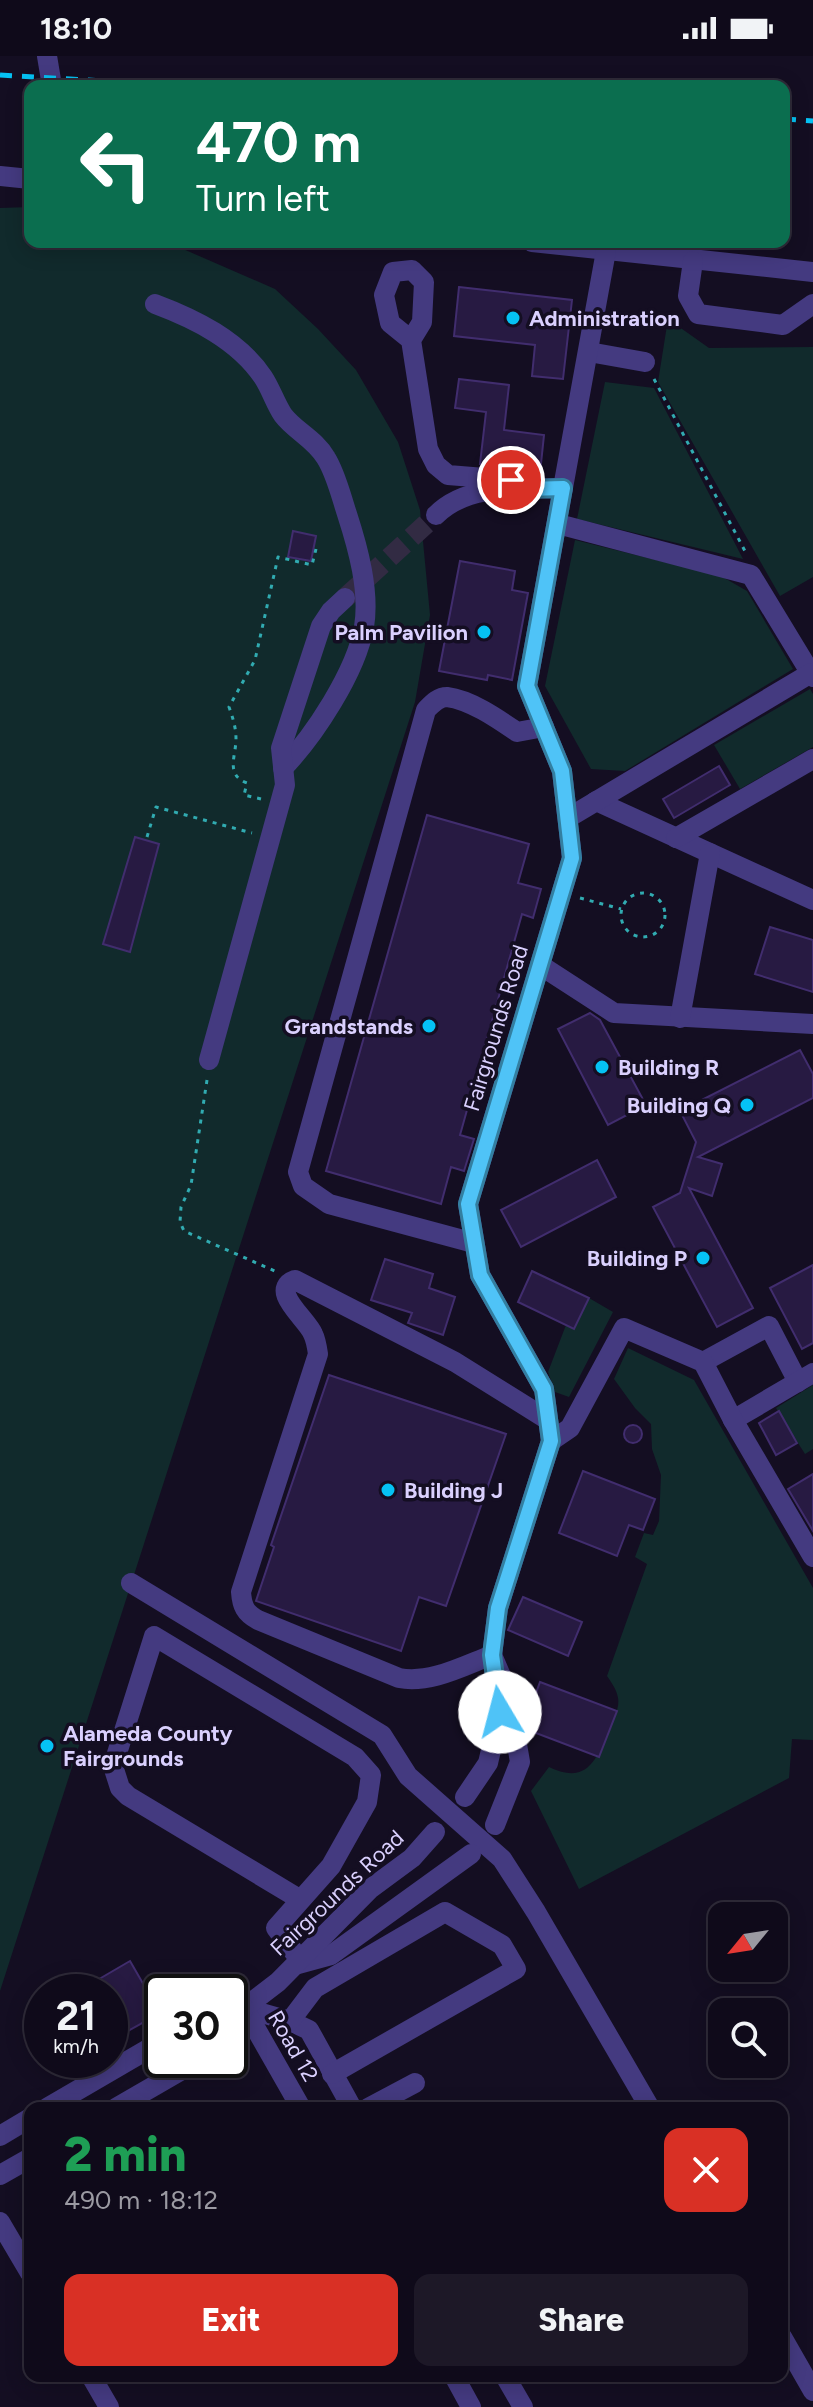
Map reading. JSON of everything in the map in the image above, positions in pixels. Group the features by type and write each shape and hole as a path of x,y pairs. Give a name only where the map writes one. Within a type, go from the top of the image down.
{"street":[{"path":"47,56 51,80"},
{"path":"0,176 24,178"},
{"path":"581,248 813,272"},
{"name":"Fairgrounds Road","path":"465,1797 488,1763 500,1712 492,1655 498,1608 551,1441 544,1389 480,1275 468,1204 572,858 562,771 527,686 606,251"},
{"path":"693,261 688,296 698,314 783,325 813,304"},
{"path":"155,304 186,315 210,329 236,348 262,374 289,422 309,437 326,457 351,526 363,582 364,627 350,665 315,729 306,744 283,768"},
{"path":"411,340 428,449 436,465 448,475 511,480 527,489"},
{"path":"589,352 645,362"},
{"path":"436,515 463,496 563,488"},
{"path":"558,524 751,575 812,675 568,818"},
{"path":"209,1060 285,785 281,748 321,626 345,598"},
{"path":"474,1243 329,1204 303,1186 298,1172 426,710 435,700 446,697 486,711 517,732 544,727"},
{"path":"676,838 813,759"},
{"path":"596,801 813,900"},
{"path":"680,1018 710,853"},
{"path":"540,965 614,1013 813,1024"},
{"path":"495,1825 520,1762 508,1692 492,1655 426,1679 399,1678 258,1620 248,1614 242,1605 241,1592 318,1354 314,1335 285,1296 285,1288 295,1280 455,1362 548,1420"},
{"path":"703,1362 769,1326 806,1377 733,1420"},
{"path":"551,1441 570,1428 624,1328 703,1362 813,1557"},
{"path":"131,1583 382,1735 408,1776 502,1859 647,2102"},
{"path":"301,1900 128,1796 120,1788 113,1766 154,1636 355,1757 371,1775 367,1802 331,1866 301,1900 276,1928 297,1963 331,1955 471,1854"},
{"name":"Fairgrounds Road","path":"248,2001 278,1982 370,1889 412,1858 435,1832"},
{"path":"290,2021 315,1988 445,1912 502,1945 516,1969 332,2074"},
{"path":"248,2011 290,2021 309,2030 348,2102"},
{"name":"Road 12","path":"248,2025 297,2102"},
{"path":"57,2102 144,2051"},
{"path":"126,2102 168,2078"},
{"path":"379,2102 415,2083"},
{"path":"0,2136 24,2122"},
{"path":"0,2175 24,2161"},
{"path":"0,2222 24,2263"},
{"path":"788,2347 813,2391"},
{"path":"94,2382 109,2407"},
{"path":"457,2382 471,2407"},
{"path":"508,2382 523,2407"}],"path":[{"path":"645,362 751,562 751,575"},
{"path":"244,795 247,783 236,778 233,772 236,732 229,707 255,660 278,557 312,565 316,549"},
{"path":"147,837 156,807 270,838"},
{"path":"643,892 651,894 664,908 663,925 645,937 632,935 621,922 621,909 632,895 643,892"},
{"path":"561,893 621,909"},
{"path":"209,1060 191,1185 181,1207 180,1222 184,1231 295,1280"}],"green space":[{"path":"24,207 24,248 181,248 275,289 318,329 356,370 398,442 420,510 430,615 415,702 0,1991 0,208"},
{"path":"668,319 709,348 813,347 813,577 780,596 658,382"},
{"path":"605,382 654,388 743,559 577,519"},
{"path":"575,540 721,576 747,591 793,669 625,771 591,769 545,686"},
{"path":"810,689 813,694 813,747 740,789 714,745"},
{"path":"589,1298 613,1312 569,1397 555,1392 548,1372 566,1325 574,1328"},
{"path":"628,1348 694,1380 813,1588 813,1740 792,1739 789,1778 579,1889 531,1791 549,1767 562,1772 582,1771 595,1759 600,1749 618,1706 616,1692 607,1676 647,1564 635,1557 644,1533 653,1535 659,1521 661,1475 652,1449 651,1424 614,1379"},
{"path":"813,1385 813,1449 805,1454 776,1408"}],"building":[{"name":"Administration","path":"459,287 572,300 563,379 532,376 535,345 454,336"},
{"path":"459,379 509,385 504,430 544,435 540,473 480,464 486,412 455,408"},
{"path":"293,531 316,536 311,561 288,557"},
{"name":"Palm Pavilion","path":"460,561 515,571 512,590 528,593 512,680 488,675 487,680 439,671"},
{"path":"719,766 730,785 674,818 663,799"},
{"name":"Grandstands","path":"427,815 529,844 518,883 541,889 533,918 522,914 460,1135 474,1139 464,1171 451,1167 441,1204 326,1171"},
{"path":"135,837 159,844 130,952 103,944"},
{"path":"770,927 813,940 813,992 755,974"},
{"name":"Building R","path":"590,1013 600,1020 646,1105 608,1125 558,1029"},
{"path":"800,1050 813,1074 813,1098 698,1157 722,1164 712,1196 689,1188 753,1308 717,1327 653,1207 680,1193 696,1142 680,1111"},
{"path":"597,1160 616,1197 521,1247 501,1210"},
{"path":"385,1259 433,1274 429,1288 455,1297 443,1335 408,1323 412,1313 371,1300"},
{"path":"813,1265 813,1343 802,1349 770,1288"},
{"path":"532,1271 589,1298 574,1329 518,1302"},
{"name":"Building J","path":"329,1375 506,1434 446,1606 419,1597 401,1651 256,1601 274,1547 271,1545"},
{"path":"779,1411 797,1443 776,1455 759,1423"},
{"path":"633,1425 642,1434 633,1443 624,1434"},
{"path":"583,1471 655,1499 643,1530 629,1525 617,1556 559,1533"},
{"path":"813,1474 813,1531 788,1489"},
{"path":"523,1597 582,1622 568,1656 508,1630"},
{"path":"540,1682 617,1711 599,1757 528,1730 526,1720"},
{"path":"130,1961 144,1985 144,2022 128,2031 128,1974 108,1974"}],"tunnel":[{"path":"345,598 436,515"}],"railway":[{"path":"0,75 87,80"},
{"path":"790,119 813,121"}],"place":[{"name":"Administration","path":"513,318"},
{"name":"Palm Pavilion","path":"484,632"},
{"name":"Grandstands","path":"429,1026"},
{"name":"Building R","path":"602,1067"},
{"name":"Building Q","path":"747,1105"},
{"name":"Building P","path":"703,1258"},
{"name":"Building J","path":"388,1490"},
{"name":"Alameda County Fairgrounds","path":"47,1746"}],"route":[{"path":"500,1712 492,1655 498,1608 551,1441 544,1389 480,1275 468,1204 572,858 562,771 527,686 563,488 527,489 511,480"}]}
